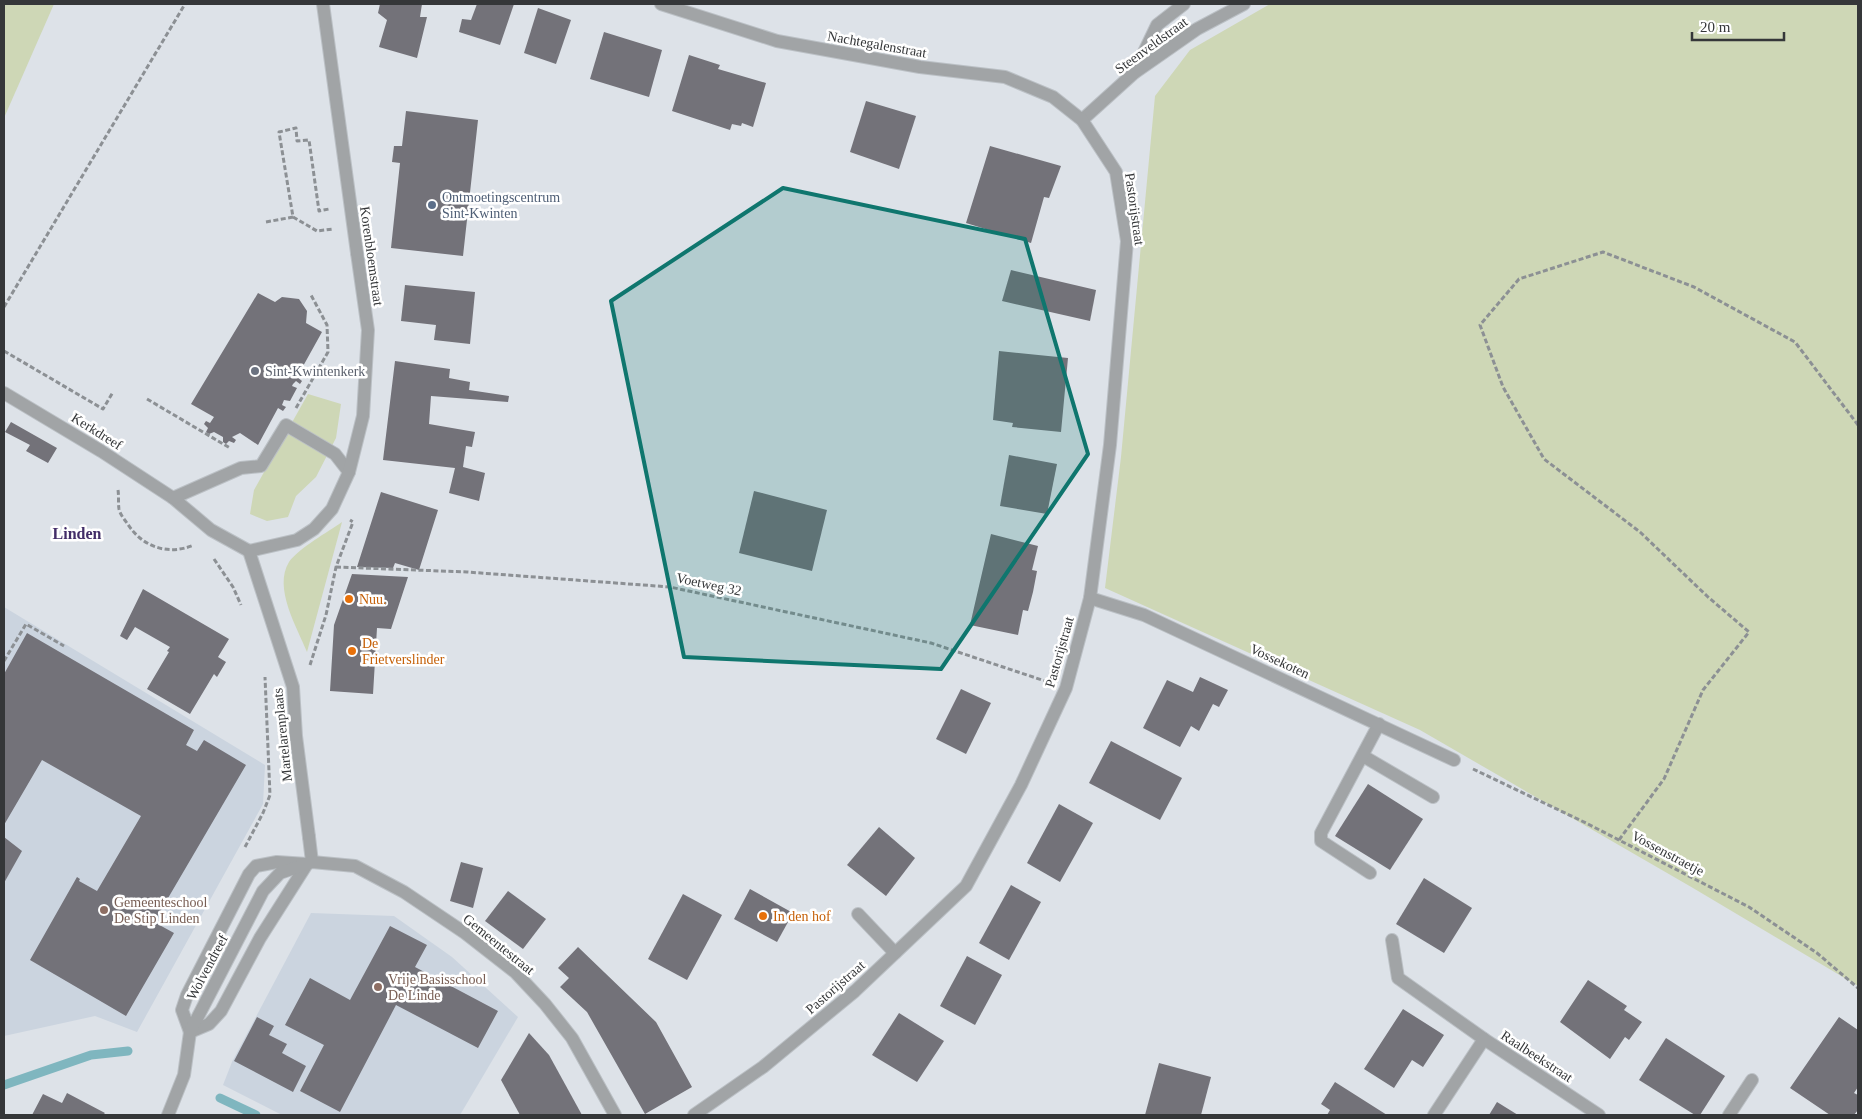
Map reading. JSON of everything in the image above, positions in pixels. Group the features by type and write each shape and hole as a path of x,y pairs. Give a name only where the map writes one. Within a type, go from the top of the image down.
{"street":[{"name":"Korenbloemstraat","path":"323,4 349,206 368,330 363,416 349,472 332,509"},
{"name":"Nachtegalenstraat","path":"661,4 778,41 920,67 1005,78 1053,97 1082,120"},
{"path":"1134,73 1157,25 1184,4"},
{"name":"Steenveldstraat","path":"1082,120 1134,73 1197,29 1244,4"},
{"name":"Pastorijstraat","path":"694,1115 763,1067 855,991 966,886 1021,785 1066,688 1090,598 1110,445 1127,241 1116,172 1082,120"},
{"name":"Kerkdreef","path":"4,393 101,451 173,498"},
{"path":"332,509 314,529 297,540 249,551 211,530 173,498 241,468 261,466 286,426 335,454 349,472"},
{"name":"Martelarenplaats","path":"249,551 294,687 296,736 309,837 309,863"},
{"name":"Vossekoten","path":"1090,598 1144,615 1454,760"},
{"path":"1370,873 1321,841 1321,833 1364,756 1379,724"},
{"path":"1364,756 1433,797"},
{"name":"Gemeentestraat","path":"190,1032 182,1010 187,995 249,874 256,866 277,862 355,866 404,892 464,933 515,972 545,1004 572,1038 615,1115"},
{"path":"190,1032 209,1024 221,1011 260,938 309,863"},
{"name":"Wolvendreef","path":"168,1115 184,1075 190,1032 263,892 280,873 309,863"},
{"path":"858,914 895,953"},
{"path":"1392,940 1398,978 1484,1039"},
{"name":"Raalbeekstraat","path":"1434,1115 1484,1039 1599,1115"},
{"path":"1729,1115 1752,1080"}],"path":[{"path":"4,307 184,4"},
{"path":"293,217 279,132 296,128 298,141 309,140 319,211 349,206"},
{"path":"266,222 293,217 316,231 353,226"},
{"path":"1619,840 1664,779 1703,690 1749,632 1708,597 1640,532 1544,459 1503,388 1480,325 1519,279 1603,252 1694,287 1795,342 1858,425"},
{"path":"286,426 328,352 327,325 312,294"},
{"path":"4,351 103,409 113,392"},
{"path":"146,399 261,466"},
{"path":"101,451 118,491 120,511 130,528 147,544 159,549 177,550 196,544"},
{"path":"294,687 309,670 326,615 336,567 353,522 332,509"},
{"path":"213,556 233,587 245,614"},
{"name":"Voetweg 32","path":"336,567 467,572 670,587 931,644 1066,688"},
{"path":"4,660 26,624 64,646"},
{"path":"241,855 263,813 270,795 264,672"},
{"name":"Vossenstraetje","path":"1454,760 1619,840 1749,907 1818,953 1858,988"}],"highlighted area":[{"path":"783,188 1025,239 1088,454 941,669 684,657 611,301"}],"shaded area":[{"name":"Gemeenteschool De Stip Linden","path":"4,607 265,765 263,804 137,1032 95,1016 4,1036"},
{"name":"Vrije Basisschool De Linde","path":"311,913 394,916 452,957 518,1017 460,1115 282,1115 223,1085 232,1062"}],"green space":[{"path":"4,4 54,4 4,118"},
{"path":"1270,4 1858,4 1858,986 1420,730 1105,588 1121,457 1155,96 1190,50"},
{"path":"308,394 341,404 336,438 316,477 296,496 288,517 267,521 250,514 254,490"},
{"path":"342,522 307,652 288,607 284,584 285,572 289,562 300,551"}],"building":[{"path":"380,4 422,4 420,17 427,17 417,58 379,47 387,20 378,13"},
{"path":"477,4 514,4 500,45 459,32 462,19 471,20"},
{"path":"538,8 571,20 556,64 524,53"},
{"path":"604,32 662,50 649,97 590,79"},
{"path":"689,55 720,65 718,69 766,83 753,127 742,123 741,126 732,124 730,130 672,111"},
{"path":"866,101 916,116 899,169 850,152"},
{"name":"Ontmoetingscentrum Sint-Kwinten","path":"406,111 478,120 463,256 391,248 400,163 392,162 394,146 402,146"},
{"path":"990,146 1061,166 1049,198 1044,197 1031,243 966,223"},
{"path":"1011,270 1096,290 1090,321 1002,301"},
{"path":"405,285 475,292 470,344 434,340 436,325 401,321"},
{"name":"Sint-Kwintenkerk","path":"258,293 275,302 282,297 299,299 307,311 306,323 322,332 297,377 302,381 300,384 296,381 293,384 292,386 297,388 290,401 284,400 282,405 286,407 283,411 278,408 258,445 240,433 232,437 236,440 234,443 229,441 226,444 223,442 223,437 214,432 209,434 206,432 208,428 204,424 206,421 210,423 214,417 191,404"},
{"path":"999,351 1068,358 1061,432 1012,427 1013,423 993,420"},
{"path":"395,361 450,369 449,378 470,382 469,390 509,396 508,402 431,396 429,424 475,432 472,447 466,446 463,467 485,473 479,501 449,493 455,468 383,460"},
{"path":"11,422 57,448 48,463 26,451 30,445 5,432"},
{"path":"1009,455 1057,464 1047,514 1000,506"},
{"path":"754,491 827,510 812,571 739,553"},
{"path":"381,492 438,510 419,570 395,563 393,568 357,567"},
{"path":"991,534 1038,546 1032,570 1037,571 1033,592 1028,611 1023,610 1018,635 970,625"},
{"path":"352,574 408,577 391,629 377,628 373,694 330,691 334,625"},
{"path":"143,589 229,639 218,657 226,662 217,677 214,674 190,714 147,689 169,652 167,651 170,647 135,627 127,640 120,636"},
{"path":"27,633 194,730 186,745 197,751 204,740 246,765 154,922 174,933 126,1016 30,960 77,877 80,879 79,881 97,891 141,816 42,760 4,825 4,674"},
{"path":"1200,677 1228,690 1219,707 1213,704 1199,731 1191,726 1180,747 1143,728 1167,680 1193,692"},
{"path":"961,689 991,703 966,754 936,739"},
{"path":"1111,741 1182,778 1160,820 1089,783"},
{"path":"1368,784 1423,819 1390,870 1335,836"},
{"path":"1059,804 1093,823 1060,882 1027,863"},
{"path":"879,827 915,858 886,896 847,865"},
{"path":"4,837 22,851 4,883"},
{"path":"461,862 483,868 473,908 450,901"},
{"path":"1424,878 1472,908 1444,953 1396,924"},
{"path":"1011,885 1041,902 1009,960 979,943"},
{"name":"In den hof","path":"750,889 793,913 777,942 734,919"},
{"path":"508,891 546,919 523,949 485,921"},
{"path":"683,894 722,915 687,980 648,959"},
{"path":"390,926 427,945 415,967 498,1011 478,1048 396,1005 340,1112 300,1091 324,1045 285,1025 310,978 350,1000"},
{"path":"578,947 656,1022 692,1087 645,1114 587,1012 560,987 569,978 558,968"},
{"path":"967,956 1002,975 975,1025 940,1006"},
{"path":"1588,980 1627,1006 1624,1010 1642,1022 1629,1040 1625,1037 1610,1059 1560,1022"},
{"path":"1403,1009 1444,1035 1423,1067 1412,1060 1394,1088 1364,1069"},
{"path":"899,1013 944,1041 917,1082 872,1055"},
{"path":"257,1017 274,1026 269,1035 287,1044 282,1053 306,1066 293,1092 234,1061"},
{"path":"1839,1017 1858,1030 1858,1087 1854,1093 1858,1095 1858,1110 1854,1115 1830,1115 1790,1088"},
{"path":"529,1033 549,1055 582,1115 520,1115 501,1080"},
{"path":"1666,1038 1725,1076 1700,1115 1695,1115 1639,1080"},
{"path":"1159,1063 1211,1077 1201,1115 1145,1115"},
{"path":"1335,1082 1387,1115 1327,1115 1330,1110 1321,1104"},
{"path":"67,1093 105,1113 103,1115 32,1115 43,1094 62,1103"},
{"path":"1497,1102 1518,1115 1489,1115"}],"waterway":[{"path":"4,1085 91,1055 128,1051"},
{"path":"220,1098 256,1115"}],"place":[{"name":"Ontmoetingscentrum Sint-Kwinten","path":"432,205"},
{"name":"Sint-Kwintenkerk","path":"255,371"},
{"name":"Nuu.","path":"349,599"},
{"name":"De Frietverslinder","path":"352,651"},
{"name":"Gemeenteschool De Stip Linden","path":"104,910"},
{"name":"In den hof","path":"763,916"},
{"name":"Vrije Basisschool De Linde","path":"378,987"}],"district":[{"name":"Linden","path":"77,533"}]}
